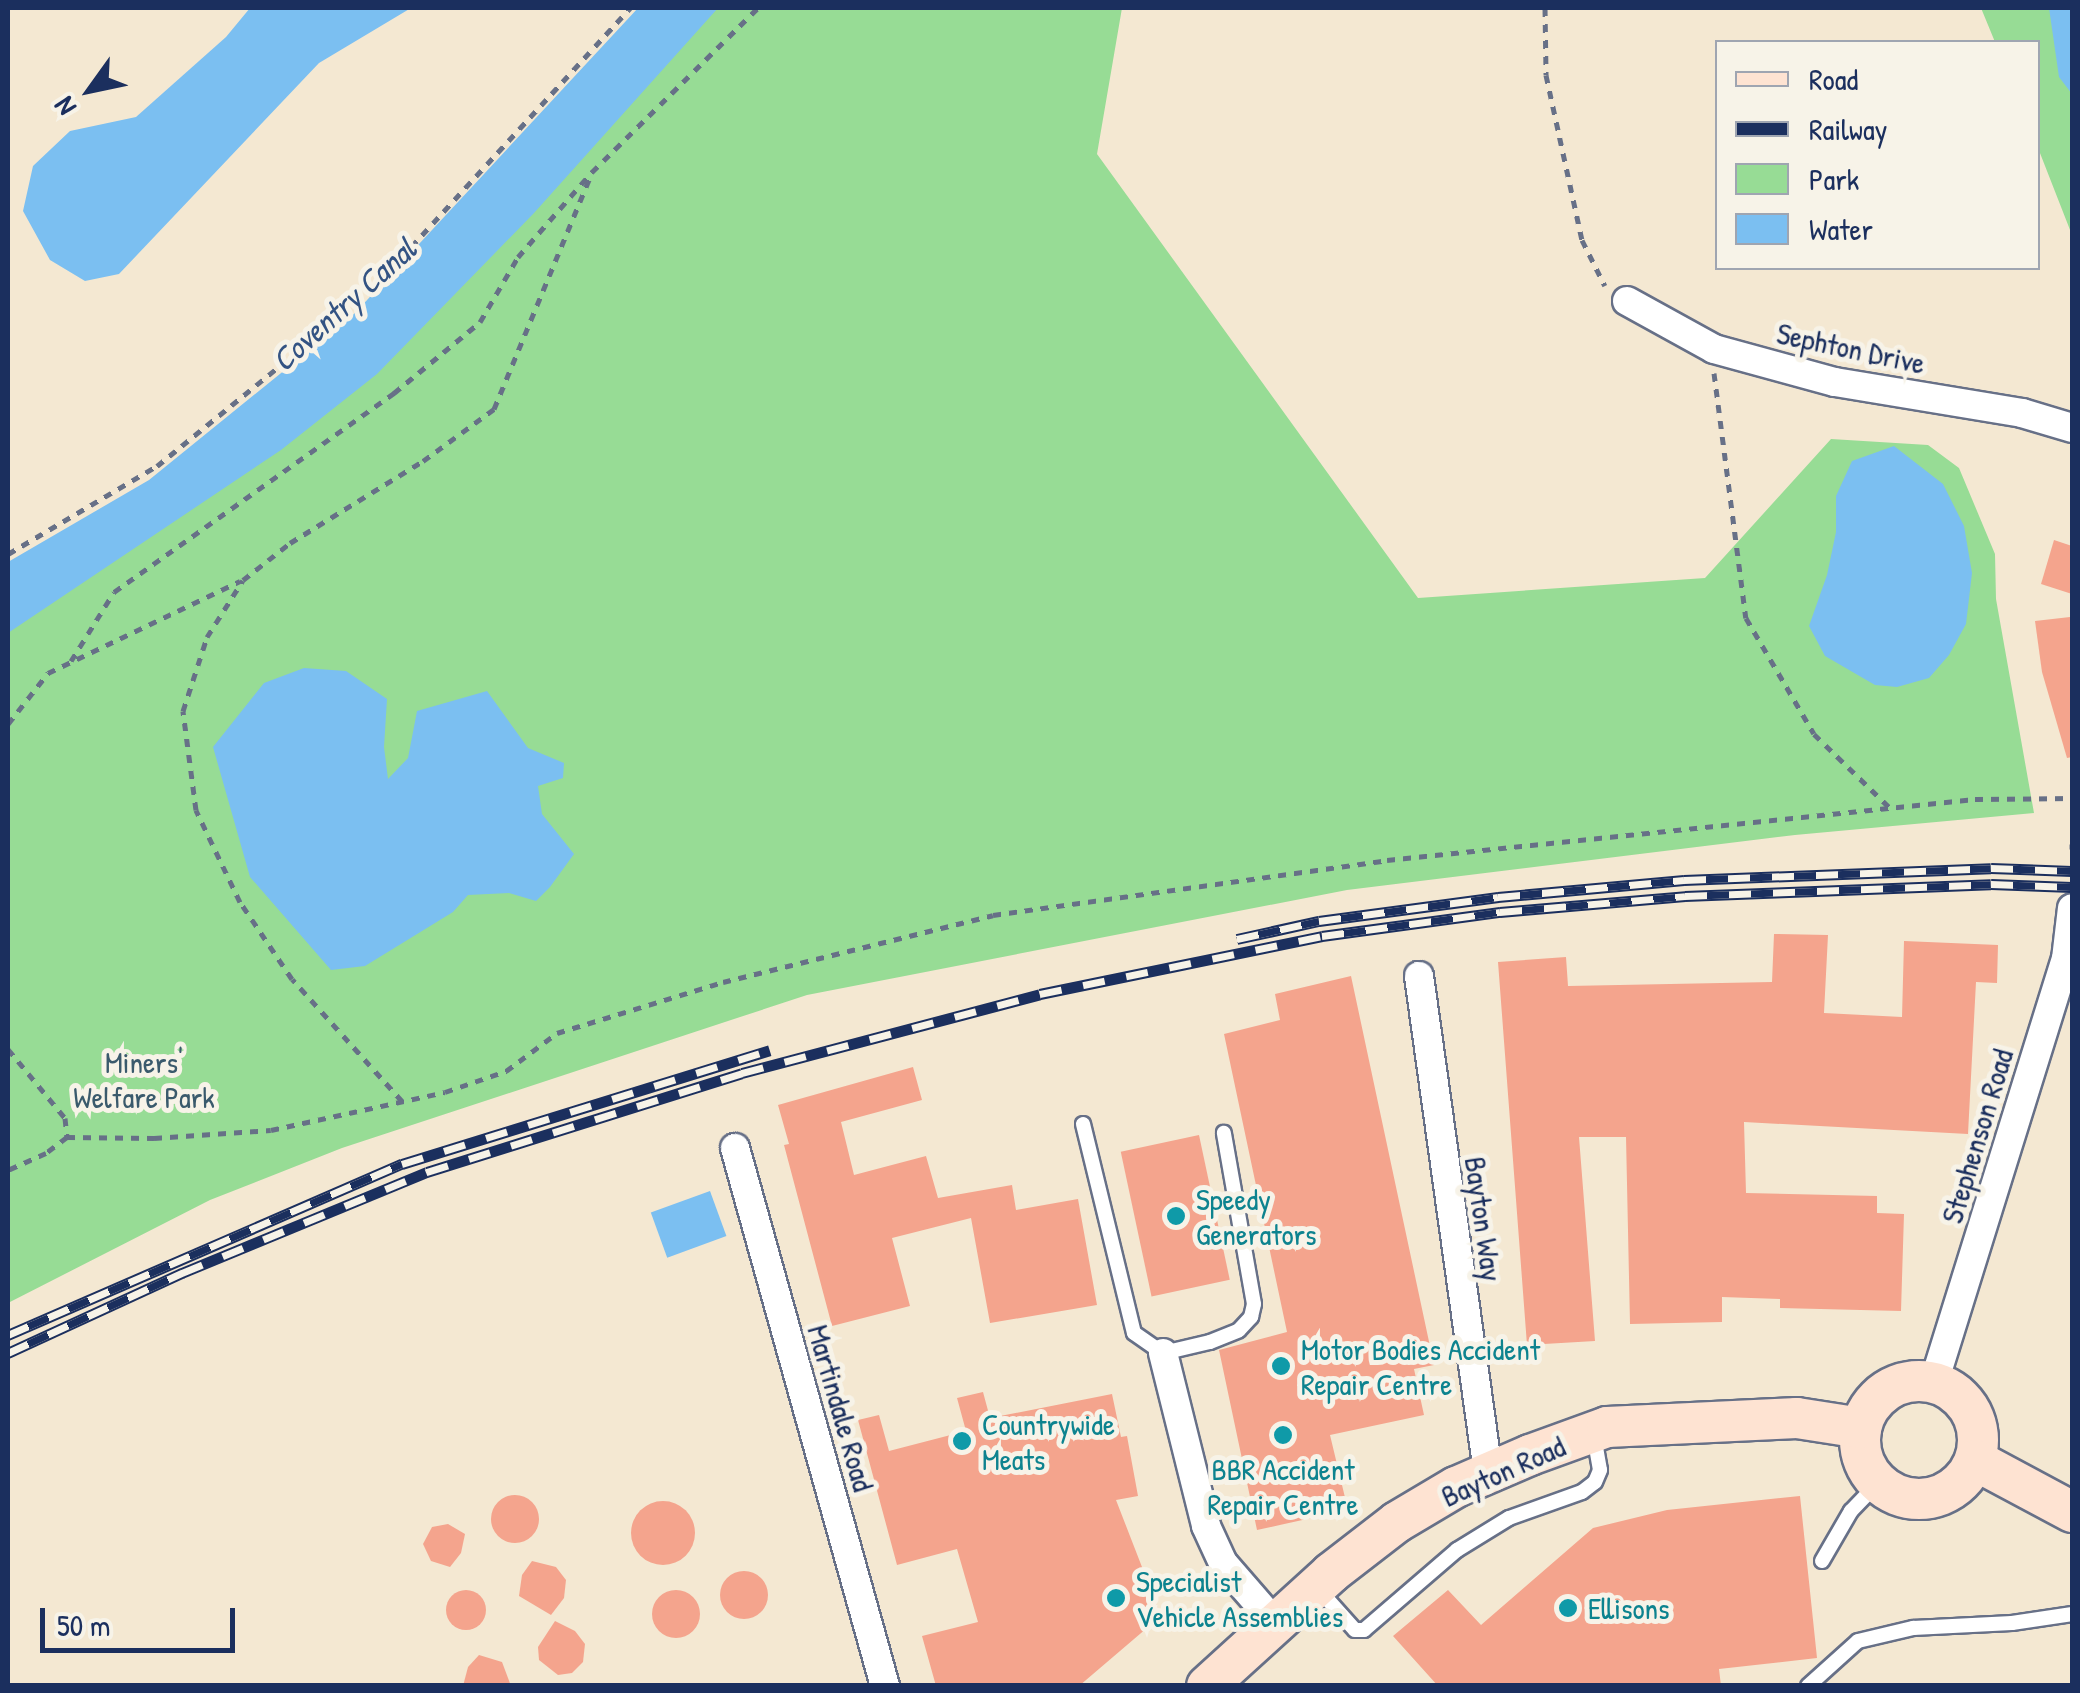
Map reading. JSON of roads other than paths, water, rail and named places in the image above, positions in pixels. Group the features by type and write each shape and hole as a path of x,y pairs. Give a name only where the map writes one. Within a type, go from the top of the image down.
{"street":[{"name":"Sephton Drive","path":"1620,301 1714,350 1835,382 2022,413 2072,428"},
{"name":"Stephenson Road","path":"1934,1382 2066,959 2072,908"},
{"name":"Bayton Way","path":"1418,976 1488,1472"},
{"name":"Martindale Road","path":"734,1148 884,1686"},
{"path":"1163,1353 1206,1526 1223,1563 1276,1624"},
{"path":"1918,1380 1934,1382 1956,1392 1972,1412 1979,1436 1976,1460 1966,1477 1933,1498 1894,1494 1878,1482 1860,1448 1861,1428 1875,1400 1888,1389 1918,1380"},
{"name":"Bayton Road","path":"1208,1686 1316,1586 1397,1522 1488,1472 1607,1428 1797,1418 1861,1428"},
{"path":"1976,1460 2072,1512"}],"lane":[{"path":"1084,1124 1134,1333 1163,1353 1210,1342 1239,1330 1251,1317 1254,1304 1224,1133"},
{"path":"1316,1586 1355,1630 1364,1630 1456,1550 1509,1518 1582,1492 1595,1482 1600,1470 1594,1432"},
{"path":"1822,1561 1851,1511 1878,1482"},
{"path":"1808,1686 1858,1641 1912,1628 2012,1624 2072,1614"}],"water":[{"path":"250,8 411,8 319,63 119,274 85,281 50,260 23,211 33,166 70,131 136,117 226,37"},
{"path":"638,8 718,8 534,213 377,374 281,450 8,633 8,562 149,480 355,313"},
{"path":"2049,8 2072,8 2072,94 2059,77"},
{"path":"1894,446 1943,484 1964,526 1972,573 1966,624 1949,655 1929,678 1897,687 1875,685 1825,656 1809,626 1827,575 1836,532 1836,496 1852,461"},
{"path":"304,668 346,671 387,699 384,747 388,779 408,758 417,711 487,691 528,748 564,763 563,778 538,786 542,814 574,854 550,887 536,901 509,893 468,895 453,912 365,966 331,970 250,877 213,747 264,683"},
{"path":"710,1191 726,1236 667,1258 651,1213"}],"railway":[{"path":"1237,939 1319,921 1498,897 1684,880 1991,868 2072,871"},
{"path":"8,1353 182,1273 427,1172 742,1073 1040,994 1322,936 1500,912 1685,896 1991,884 2072,887"},
{"path":"8,1335 402,1164 770,1050"}],"place":[{"name":"Speedy Generators","path":"1176,1216"},
{"name":"Motor Bodies Accident Repair Centre","path":"1281,1366"},
{"name":"BBR Accident Repair Centre","path":"1283,1435"},
{"name":"Countrywide Meats","path":"962,1441"},
{"name":"Specialist Vehicle Assemblies","path":"1116,1598"},
{"name":"Ellisons","path":"1568,1608"}],"water label":[{"name":"Coventry Canal","path":"344,305"}],"park label":[{"name":"Miners' Welfare Park","path":"144,1079"}]}
